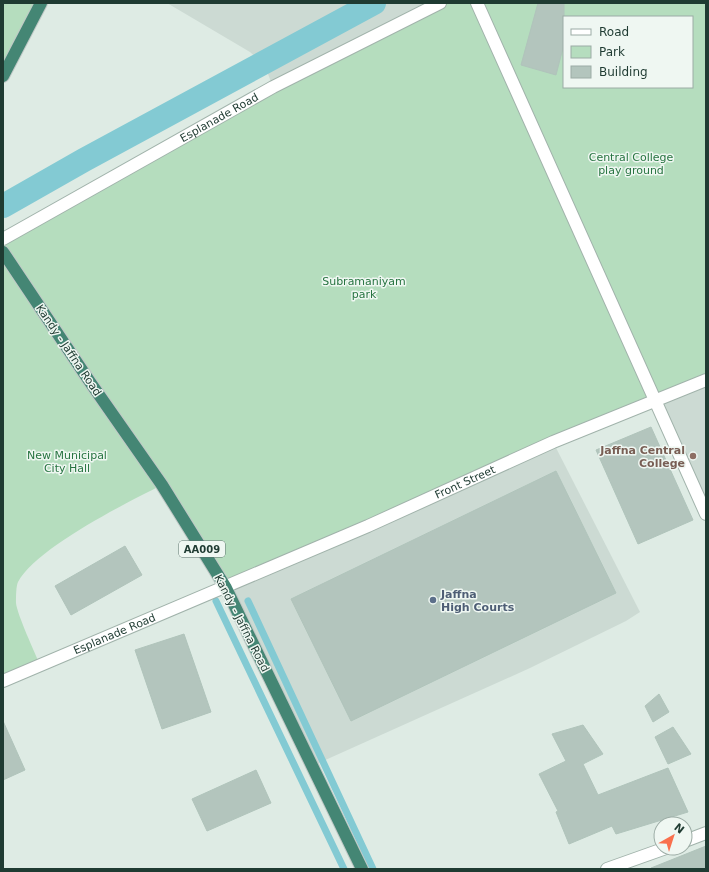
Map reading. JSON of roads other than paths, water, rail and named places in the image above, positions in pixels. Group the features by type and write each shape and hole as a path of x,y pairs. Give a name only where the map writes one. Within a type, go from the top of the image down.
{"highway":[{"path":"3,76 41,3"},
{"name":"Kandy - Jaffna Road","path":"3,252 90,382 162,485 226,588 362,869"}],"street":[{"name":"Esplanade Road","path":"3,239 273,86 440,3"},
{"path":"477,3 706,514"},
{"name":"Front Street","path":"226,588 655,399 706,380"},
{"name":"Esplanade Road","path":"3,681 226,588"},
{"path":"693,838 706,833"},
{"path":"607,869 653,853"}],"waterway":[{"path":"3,206 84,160 374,3"},
{"path":"216,601 344,869"},
{"path":"248,601 373,869"}],"place":[{"name":"Jaffna Central College","path":"693,456"},
{"name":"Jaffna High Courts","path":"433,600"}],"park label":[{"name":"Central College play ground","path":"631,163"},
{"name":"Subramaniyam park","path":"364,287"},
{"name":"New Municipal City Hall","path":"67,461"}]}
